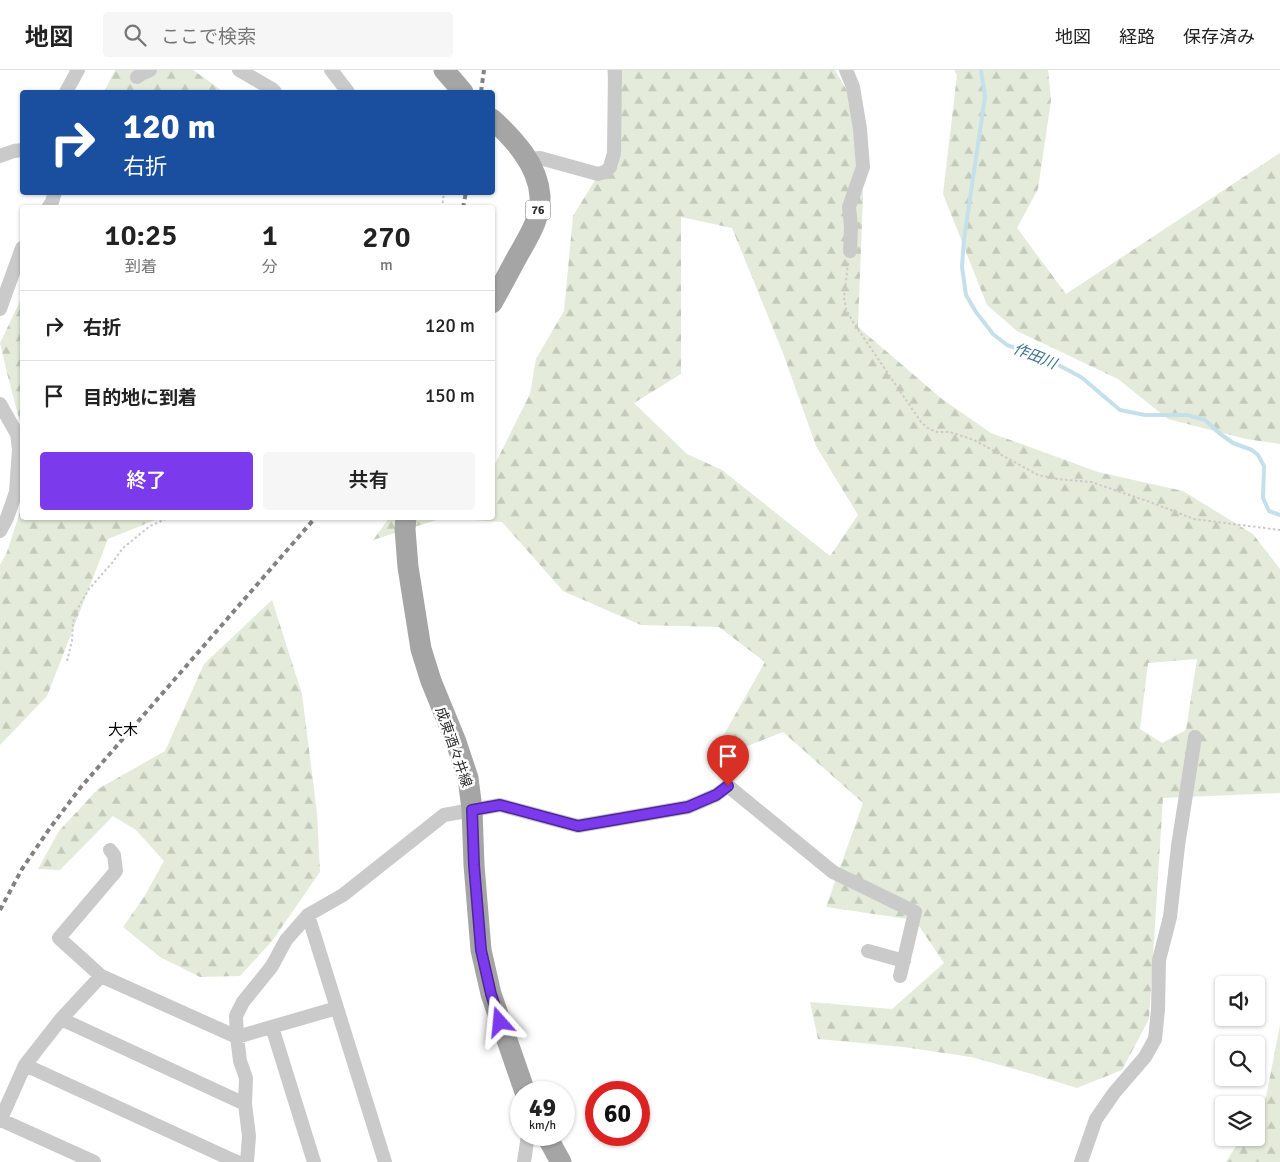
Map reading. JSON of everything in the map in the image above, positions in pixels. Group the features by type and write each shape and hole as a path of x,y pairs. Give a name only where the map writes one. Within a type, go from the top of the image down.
{"main road":[{"path":"444,70 461,90"},
{"name":"76","path":"495,122 514,140 527,159 537,178 540,196 534,226 495,298"},
{"name":"成東酒々井線","path":"406,520 408,567 421,649 431,681 456,742 468,778 472,810 474,865 481,950 491,994 521,1081"},
{"path":"552,1146 561,1162"}],"street":[{"path":"67,90 78,70"},
{"path":"137,77 150,70"},
{"path":"239,70 273,90"},
{"path":"331,70 346,90"},
{"path":"527,159 540,158 598,174 605,172 610,167 614,153 615,70"},
{"path":"846,70 853,87 856,104 863,167 850,207 850,251"},
{"path":"0,156 20,150"},
{"path":"0,309 20,254"},
{"path":"0,404 17,434 20,465 16,492 7,518 0,531"},
{"path":"1081,1162 1096,1119 1114,1093 1145,1057 1155,1038 1158,1010 1159,960 1170,917 1178,846 1195,736"},
{"path":"247,1162 249,1136 245,1104 246,1078 240,1061 236,1037 236,1016 243,1002 272,966 286,940 308,915 344,895 444,815 500,805 578,826 688,807 716,795 728,786 833,872 915,912 900,976"},
{"path":"110,850 114,855 116,871 59,938 101,976 236,1037 337,1008"},
{"path":"308,915 385,1162"},
{"path":"868,951 904,961"},
{"path":"94,1162 0,1120 25,1065 61,1019 101,976"},
{"path":"61,1019 245,1104"},
{"path":"272,1027 314,1162"},
{"path":"25,1065 236,1162"},
{"path":"524,1162 526,1146"}],"path":[{"path":"850,251 844,298 846,309 921,422 929,428 937,432 950,432 974,440 1038,475 1091,482 1194,519 1280,530"},
{"path":"67,661 72,641 73,622 79,606 89,589 124,548 150,526 164,520"}],"green space":[{"path":"115,70 193,70 221,90 105,90"},
{"path":"607,70 835,70 858,110 863,196 858,327 942,399 991,433 1098,472 1183,491 1253,534 1280,569 1280,793 1163,798 1149,1019 1122,1070 1077,1088 971,1057 903,1047 818,1039 810,1002 892,1009 944,963 915,920 826,907 863,803 783,732 730,753 722,738 765,662 719,627 641,625 563,591 502,522 472,520 495,520 495,464 530,394 536,359 564,311 573,216 616,146","holes":["681,217 732,228 783,353 816,446 858,515 830,556 722,470 687,454 634,403 681,374","1197,659 1186,730 1162,743 1140,729 1148,663"]},
{"path":"954,70 1048,70 1051,100 1038,189 1017,228 1066,294 1280,153 1280,444 1246,439 1168,419 1118,379 1017,331 987,305 943,194 957,75"},
{"path":"20,301 20,422 7,373 0,343"},
{"path":"20,512 20,520 155,520 108,539 47,696 0,745 0,565 7,552"},
{"path":"388,520 437,520 373,540"},
{"path":"272,600 302,694 317,813 320,872 272,941 240,976 200,977 160,957 123,927 144,897 164,861 136,830 113,816 60,870 38,869 59,831 98,789 165,751 204,664"},
{"path":"1280,1025 1280,1162 1226,1162 1236,1146 1265,1146 1266,1097"}],"waterway":[{"name":"作田川","path":"981,70 985,97 964,239 962,267 966,295 976,312 993,334 1007,345 1047,359 1081,377 1120,410 1145,415 1187,415 1205,420 1233,443 1252,450 1258,455 1264,466 1263,498 1269,511 1280,515"}],"railway":[{"path":"481,90 484,70"},
{"path":"464,205 465,195"},
{"path":"0,910 22,869 81,787 313,520"}],"district":[{"name":"大木","path":"123,730"}],"route":[{"path":"500,1022 491,994 481,950 474,865 472,810 500,805 578,826 688,807 716,795 728,786"}]}
